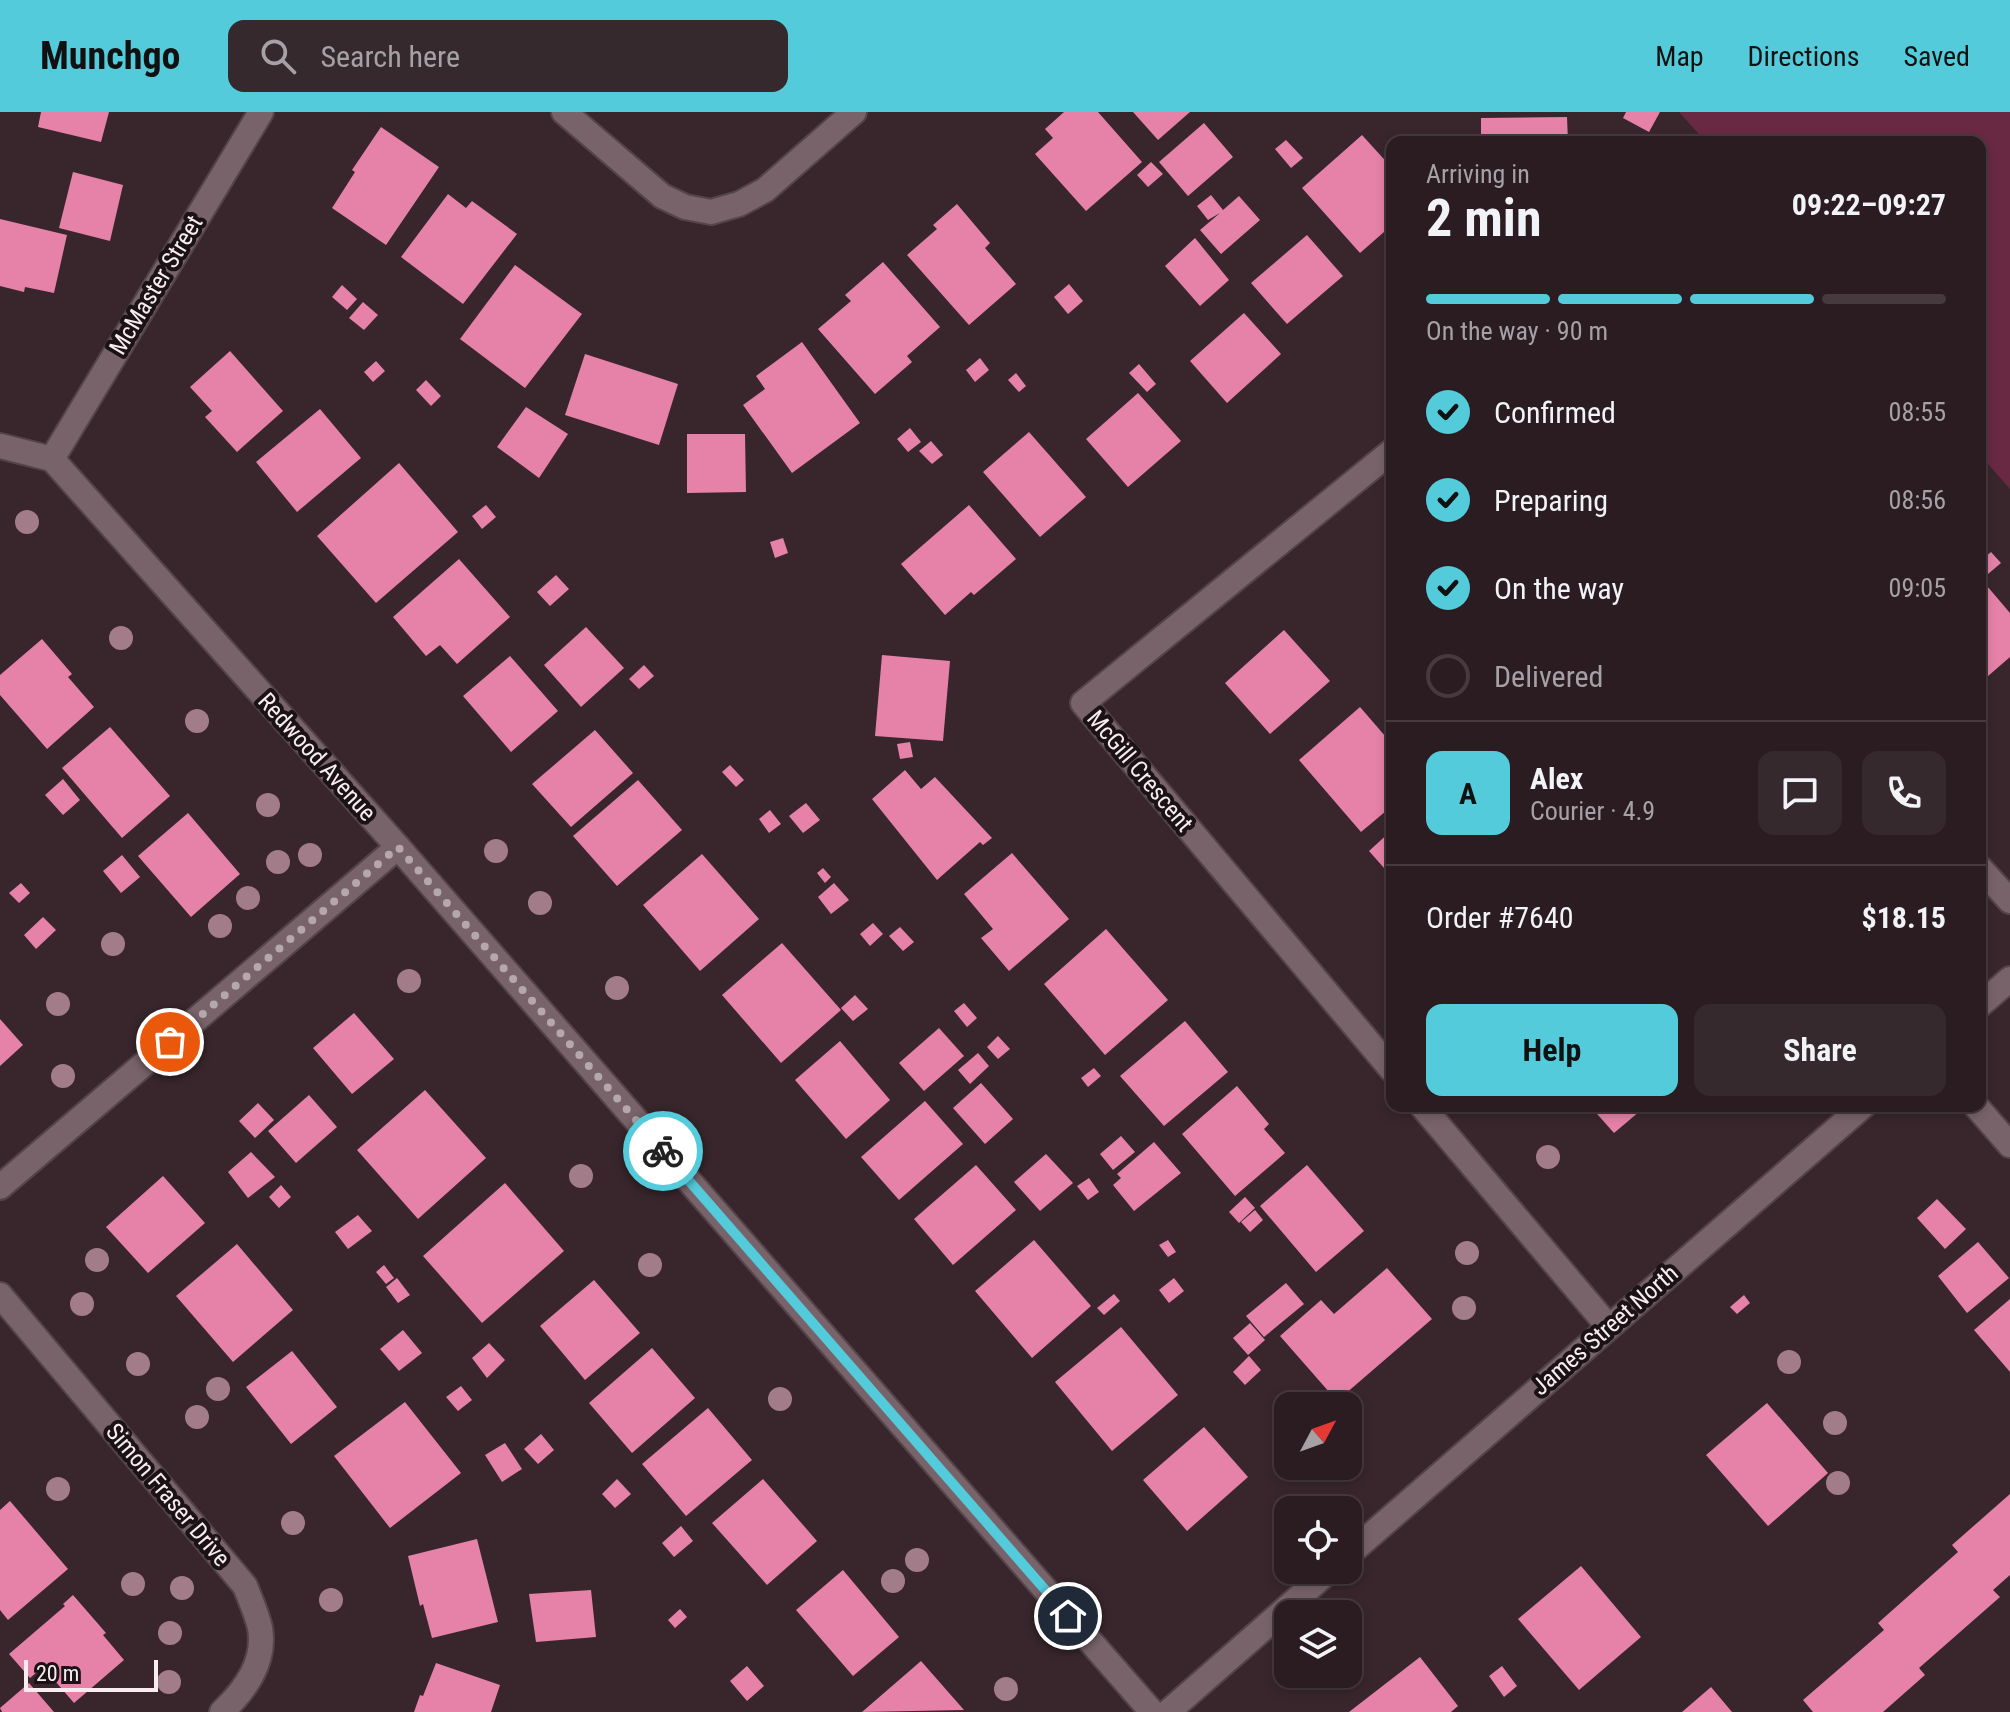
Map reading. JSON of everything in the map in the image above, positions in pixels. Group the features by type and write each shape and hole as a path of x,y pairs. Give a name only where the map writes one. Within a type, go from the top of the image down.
{"street":[{"name":"McMaster Street","path":"52,459 261,112"},
{"path":"564,112 662,196 685,207 711,212 739,204 765,190 854,112"},
{"path":"0,446 52,459"},
{"name":"McGill Crescent","path":"1386,456 1083,703 1386,1063"},
{"name":"Redwood Avenue","path":"52,459 398,847 1152,1712"},
{"path":"0,1187 398,847"},
{"path":"1986,875 2010,901"},
{"path":"1986,1000 2010,979"},
{"path":"1427,1112 1608,1326"},
{"name":"James Street North","path":"1362,1543 1856,1112"},
{"path":"1981,1112 2010,1145"},
{"name":"Simon Fraser Drive","path":"0,1295 245,1586 260,1630 259,1656 252,1679 222,1712"},
{"path":"1168,1712 1314,1584"}],"shaded area":[{"path":"1679,112 2010,112 2010,489 1986,462 1986,136 1701,136"}],"building":[{"path":"41,112 109,112 101,142 38,127"},
{"path":"1064,112 1098,112 1142,162 1086,211 1035,154 1053,138 1045,129"},
{"path":"1133,112 1190,112 1158,140"},
{"path":"1626,112 1660,112 1649,132 1623,118"},
{"path":"1567,117 1568,136 1481,136 1481,118"},
{"path":"1204,123 1233,157 1188,196 1159,162"},
{"path":"381,127 439,167 386,245 332,208 355,172 352,170"},
{"path":"1362,135 1386,161 1386,230 1360,253 1302,188"},
{"path":"1286,140 1303,158 1291,168 1275,149"},
{"path":"1151,162 1163,174 1148,187 1137,175"},
{"path":"73,172 123,185 110,241 59,228"},
{"path":"448,194 466,208 472,201 517,234 463,304 401,257"},
{"path":"1211,195 1223,210 1239,196 1260,220 1221,254 1200,230 1220,213 1208,220 1197,206"},
{"path":"957,204 990,243 985,248 1016,284 969,325 907,255 937,229 933,225"},
{"path":"0,219 67,235 54,293 25,287 24,292 0,286"},
{"path":"1307,235 1343,276 1287,324 1251,283"},
{"path":"1195,238 1229,280 1200,306 1165,266"},
{"path":"883,262 940,327 907,356 912,362 875,394 818,329 851,301 845,295"},
{"path":"515,265 582,314 525,388 460,339"},
{"path":"1069,284 1083,301 1068,314 1054,297"},
{"path":"342,285 357,299 347,310 332,297"},
{"path":"363,302 378,315 364,330 349,318"},
{"path":"1244,313 1281,354 1227,403 1190,361"},
{"path":"802,342 860,423 792,473 743,405 765,389 756,376"},
{"path":"230,351 283,411 237,452 205,417 212,411 190,387"},
{"path":"585,354 678,384 659,445 565,415"},
{"path":"980,358 989,370 975,382 966,370"},
{"path":"376,361 385,371 373,382 364,372"},
{"path":"1139,364 1156,384 1147,392 1129,373"},
{"path":"1016,373 1026,386 1019,392 1008,380"},
{"path":"426,380 441,396 431,406 416,390"},
{"path":"1138,393 1181,441 1128,487 1086,439"},
{"path":"526,407 568,434 539,478 497,447"},
{"path":"320,409 361,458 297,512 256,462"},
{"path":"910,428 921,442 908,452 897,439"},
{"path":"1029,432 1086,497 1040,537 983,472"},
{"path":"687,434 745,434 746,492 687,493"},
{"path":"931,441 943,455 932,464 919,451"},
{"path":"399,463 458,532 376,603 317,536"},
{"path":"486,505 496,517 482,529 472,516"},
{"path":"969,505 1016,559 945,615 901,564"},
{"path":"783,538 788,553 775,558 770,542"},
{"path":"1991,552 2001,563 1988,574 1986,571 1986,556"},
{"path":"459,559 510,617 457,664 440,645 426,656 393,617"},
{"path":"556,575 569,589 550,606 537,592"},
{"path":"1986,587 2010,613 2010,657 1986,678"},
{"path":"586,627 624,668 581,707 544,665"},
{"path":"1284,630 1330,681 1270,734 1225,683"},
{"path":"42,639 72,674 68,677 94,707 47,749 0,695 0,675"},
{"path":"882,655 950,661 943,741 875,736"},
{"path":"510,656 558,711 511,752 463,696"},
{"path":"644,665 654,676 639,689 629,679"},
{"path":"1360,707 1386,737 1386,811 1361,832 1299,760"},
{"path":"110,727 170,796 122,838 62,768"},
{"path":"595,730 633,773 571,827 532,784"},
{"path":"910,742 913,757 900,759 897,744"},
{"path":"730,765 744,780 736,787 722,772"},
{"path":"905,770 921,789 935,777 992,838 983,845 980,842 937,880 872,799"},
{"path":"63,779 80,800 63,815 45,795"},
{"path":"638,780 682,830 617,886 573,836"},
{"path":"806,803 820,820 803,833 789,816"},
{"path":"770,810 781,824 769,833 759,819"},
{"path":"188,813 240,874 191,917 138,856"},
{"path":"1386,835 1386,870 1369,851"},
{"path":"1012,853 1069,919 1009,971 981,938 993,929 964,894"},
{"path":"702,854 759,919 700,971 643,905"},
{"path":"122,855 140,877 121,893 103,871"},
{"path":"823,868 831,877 825,883 817,873"},
{"path":"21,883 30,893 19,903 9,893"},
{"path":"834,883 849,900 831,914 818,897"},
{"path":"43,917 56,930 36,949 24,935"},
{"path":"873,923 883,934 870,946 860,934"},
{"path":"900,927 914,942 903,951 889,936"},
{"path":"1106,929 1168,1000 1105,1055 1044,984"},
{"path":"782,943 841,1010 781,1063 722,995"},
{"path":"855,995 868,1009 853,1021 841,1008"},
{"path":"964,1003 977,1018 967,1027 954,1011"},
{"path":"354,1013 394,1059 352,1094 313,1048"},
{"path":"0,1019 23,1045 0,1066"},
{"path":"1185,1021 1228,1072 1164,1126 1120,1076"},
{"path":"939,1028 964,1056 924,1091 899,1063"},
{"path":"998,1036 1010,1049 998,1059 987,1047"},
{"path":"840,1041 890,1100 846,1139 795,1080"},
{"path":"978,1053 989,1066 970,1084 958,1070"},
{"path":"1094,1068 1101,1076 1088,1087 1081,1078"},
{"path":"981,1083 1013,1119 985,1144 953,1108"},
{"path":"1237,1086 1269,1124 1264,1129 1285,1153 1235,1196 1182,1134"},
{"path":"425,1090 486,1158 418,1219 357,1150"},
{"path":"309,1095 337,1127 296,1163 268,1131"},
{"path":"925,1101 963,1144 899,1200 861,1157"},
{"path":"258,1103 274,1120 255,1138 239,1121"},
{"path":"1595,1112 1639,1112 1614,1133"},
{"path":"1121,1136 1135,1152 1113,1170 1100,1154"},
{"path":"1154,1142 1181,1173 1134,1211 1113,1185 1121,1178 1117,1174"},
{"path":"251,1152 275,1177 248,1198 228,1172"},
{"path":"1046,1154 1073,1183 1040,1211 1014,1182"},
{"path":"976,1165 1016,1210 953,1265 914,1219"},
{"path":"1307,1165 1364,1231 1316,1272 1260,1206"},
{"path":"163,1176 205,1223 148,1273 106,1227"},
{"path":"1089,1178 1099,1192 1088,1200 1077,1186"},
{"path":"505,1183 564,1251 482,1323 423,1256"},
{"path":"281,1185 291,1197 279,1208 269,1197"},
{"path":"1245,1197 1255,1208 1239,1223 1229,1212"},
{"path":"1937,1199 1966,1229 1945,1249 1917,1218"},
{"path":"1255,1210 1263,1220 1250,1232 1241,1222"},
{"path":"358,1215 372,1231 348,1249 335,1232"},
{"path":"1034,1240 1091,1306 1032,1358 975,1291"},
{"path":"1168,1240 1176,1252 1168,1257 1159,1245"},
{"path":"1978,1242 2009,1278 1967,1313 1938,1276"},
{"path":"237,1244 293,1310 233,1362 176,1296"},
{"path":"384,1265 394,1278 386,1284 376,1272"},
{"path":"1387,1268 1432,1319 1347,1392 1329,1392 1280,1336 1321,1300 1334,1314"},
{"path":"397,1278 410,1295 398,1303 386,1287"},
{"path":"1174,1278 1184,1291 1169,1303 1159,1290"},
{"path":"594,1280 640,1333 585,1380 540,1326"},
{"path":"1286,1283 1304,1304 1264,1337 1246,1316"},
{"path":"1114,1294 1120,1301 1104,1315 1097,1308"},
{"path":"1744,1295 1750,1303 1737,1314 1730,1307"},
{"path":"2010,1299 2010,1372 1974,1330"},
{"path":"1250,1323 1265,1340 1248,1355 1233,1338"},
{"path":"1121,1327 1178,1395 1112,1451 1055,1382"},
{"path":"403,1330 422,1353 399,1371 380,1349"},
{"path":"489,1343 505,1360 487,1378 472,1358"},
{"path":"652,1348 695,1398 632,1453 589,1403"},
{"path":"292,1351 337,1407 291,1444 246,1387"},
{"path":"1249,1356 1261,1370 1245,1385 1233,1372"},
{"path":"461,1386 472,1400 458,1411 446,1397"},
{"path":"405,1402 461,1473 390,1528 334,1456"},
{"path":"1767,1403 1828,1473 1768,1526 1706,1455"},
{"path":"708,1408 752,1460 686,1516 642,1464"},
{"path":"1204,1427 1248,1477 1187,1531 1143,1480"},
{"path":"541,1434 554,1450 538,1464 524,1449"},
{"path":"505,1443 522,1469 502,1482 485,1455"},
{"path":"617,1479 631,1494 615,1508 602,1494"},
{"path":"763,1479 817,1541 767,1585 712,1523"},
{"path":"2010,1494 2010,1575 1993,1590 2000,1597 1919,1668 1925,1675 1883,1712 1813,1712 1803,1700 1884,1630 1878,1623 1958,1552 1952,1545"},
{"path":"10,1501 68,1569 8,1620 0,1610 0,1510"},
{"path":"681,1526 693,1541 674,1557 662,1543"},
{"path":"477,1539 498,1622 432,1638 423,1604 420,1606 408,1556"},
{"path":"1581,1566 1641,1637 1579,1690 1518,1619"},
{"path":"843,1570 899,1637 853,1676 796,1610"},
{"path":"591,1590 596,1637 536,1642 529,1594"},
{"path":"73,1595 106,1633 103,1635 124,1660 74,1703 43,1667 30,1678 9,1654 65,1606 63,1604"},
{"path":"680,1609 687,1617 675,1628 668,1620"},
{"path":"1420,1657 1458,1706 1451,1712 1349,1712"},
{"path":"921,1661 964,1710 862,1712"},
{"path":"436,1663 500,1685 491,1712 414,1712"},
{"path":"747,1666 764,1686 747,1701 730,1681"},
{"path":"1502,1666 1517,1686 1504,1697 1489,1676"},
{"path":"29,1683 54,1712 2,1712 0,1708"},
{"path":"1711,1687 1732,1712 1682,1712"}],"way so far":[{"path":"170,1042 398,847 663,1151"}],"route":[{"path":"663,1151 1068,1616"}]}
